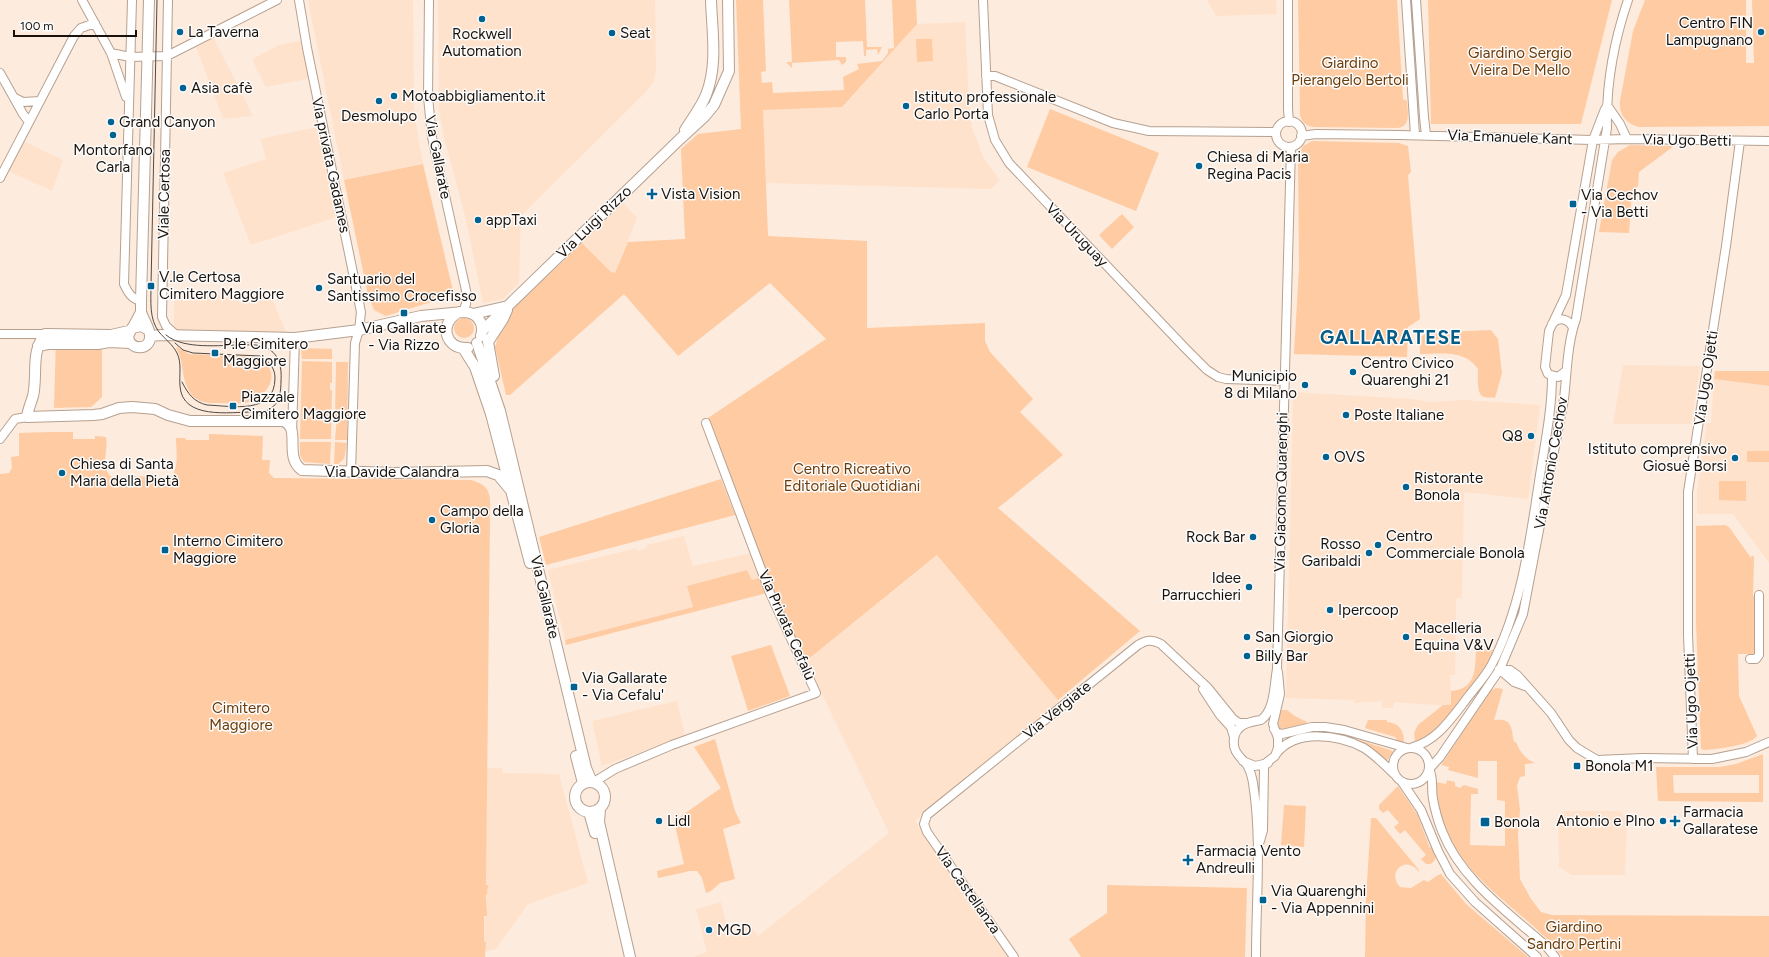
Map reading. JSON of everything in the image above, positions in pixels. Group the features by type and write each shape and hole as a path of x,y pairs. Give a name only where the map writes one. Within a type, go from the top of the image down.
{"main road":[{"name":"Viale Certosa","path":"149,332 141,306 150,0"},
{"path":"680,139 705,97 711,78 714,62 711,0"},
{"path":"680,139 705,116 714,105 729,71 728,0"},
{"name":"Via Luigi Rizzo","path":"482,331 680,139"},
{"name":"Viale Certosa","path":"131,329 141,306"},
{"path":"22,418 28,409 33,396 35,354 45,334 111,335 141,326 149,332 176,335 295,338 359,330 428,316 465,313 508,306"},
{"path":"500,411 488,342 503,319 508,306"},
{"path":"428,316 446,329 450,319 465,313 480,321 482,331 477,343 468,348 463,348"},
{"path":"131,329 128,339 135,347 142,347 148,342 149,332"},
{"name":"Via Gallarate","path":"446,329 448,338 451,342 463,348 474,367 491,414 590,782"},
{"path":"38,346 48,344 98,344 109,342 130,343"},
{"name":"Via Gallarate","path":"477,343 500,411 590,782"},
{"path":"22,418 94,415 119,408 132,407 155,409 168,415 190,421 283,420 289,425 292,433"},
{"name":"Via Davide Calandra","path":"292,433 293,458 296,465 302,470 351,472 487,471 498,475 513,493"},
{"path":"590,782 576,791 575,800 580,808 590,812 600,809"},
{"name":"Via Gallarate","path":"590,782 602,787 605,794 604,803 600,809 599,822 630,957"},
{"path":"590,812 624,957"}],"street":[{"path":"82,0 111,53 128,102"},
{"path":"132,0 124,284 128,292 141,306"},
{"name":"Viale Certosa","path":"168,0 162,317 166,326 176,335"},
{"path":"111,53 148,57 167,56 277,0"},
{"name":"Via privata Gadames","path":"299,0 307,48 361,312 359,330"},
{"name":"Via Gallarate","path":"429,0 428,97 432,137 467,295 465,313"},
{"name":"Via Uruguay","path":"983,0 988,115 997,145 1006,159 1207,370 1218,377 1226,379 1284,381"},
{"path":"1288,0 1289,122"},
{"path":"1406,0 1415,135"},
{"path":"1416,0 1426,135"},
{"name":"Via Antonio Cechov","path":"1429,769 1440,757 1500,669 1524,614 1564,399 1566,371 1573,328 1576,319 1607,128 1607,104 1610,72 1621,20 1628,0"},
{"path":"0,178 78,31 95,23"},
{"path":"0,73 30,122"},
{"path":"986,76 995,76 1113,123 1149,131 1276,132"},
{"path":"15,98 23,102 40,101"},
{"path":"1607,104 1620,124 1627,139"},
{"name":"Via Antonio Cechov","path":"1566,371 1562,376 1552,376 1546,371 1545,367 1552,324 1568,288 1594,140 1607,104"},
{"path":"1289,122 1293,122 1300,128 1301,136 1298,143 1291,147 1283,146 1279,143 1276,136 1279,126 1289,122"},
{"name":"Via Emanuele Kant","path":"1301,136 1316,134 1426,135 1594,140"},
{"name":"Via Ugo Betti","path":"1605,140 1627,139 1769,142"},
{"path":"1594,140 1605,140"},
{"name":"Via Ugo Ojetti","path":"1693,760 1688,636 1688,496 1726,246 1740,141"},
{"name":"Via Giacomo Quarenghi","path":"1246,723 1261,720 1264,717 1271,704 1277,670 1291,147"},
{"path":"1552,324 1558,319 1566,320 1572,325 1573,328"},
{"path":"351,472 355,343 359,330"},
{"path":"0,334 45,334"},
{"path":"292,433 295,338"},
{"name":"Via Antonio Cechov","path":"1410,747 1428,741 1446,725 1491,665 1513,612 1524,568 1551,404 1552,376"},
{"path":"0,439 22,418"},
{"name":"Via Privata Cefalù","path":"590,782 615,769 672,745 816,693 770,592 706,423"},
{"path":"1750,659 1756,659 1758,655 1759,596"},
{"name":"Via Vergiate","path":"924,822 930,813 1141,643 1152,640 1161,644 1208,688 1233,719 1239,723 1246,723"},
{"path":"1491,665 1513,672 1551,713 1569,740 1577,748 1597,760 1643,758 1693,760 1730,756 1746,752 1769,742"},
{"name":"Via Giacomo Quarenghi","path":"1275,756 1279,742 1273,724 1278,707 1280,688 1277,670"},
{"name":"Via Vergiate","path":"1194,675 1220,715 1234,731 1234,738"},
{"path":"1256,720 1268,724 1282,734 1312,727 1335,728 1422,751 1428,760 1429,769 1432,776 1433,799 1438,820 1454,856 1476,882 1541,942 1555,957"},
{"path":"1246,723 1238,729 1234,738 1235,750 1250,770 1253,782 1258,850 1256,957"},
{"path":"1258,850 1262,830 1263,770 1268,762 1282,747 1310,736 1321,735 1355,744 1365,749 1402,782 1421,810 1438,852 1450,874 1475,902 1537,957"},
{"path":"1394,774 1392,763 1394,758 1397,753 1410,747"},
{"path":"1243,761 1256,766 1268,762"},
{"path":"1402,782 1408,784 1418,783 1426,776 1429,769"},
{"name":"Via Castellanza","path":"924,822 927,832 1014,957"}],"shaded area":[{"path":"308,0 413,0 414,113 423,164 344,180"},
{"path":"438,0 655,0 656,69 654,82 645,93 521,216 519,283 503,299 483,303 466,220 444,137 439,110"},
{"path":"1207,0 1276,0 1277,14 1216,16"},
{"name":"Istituto professionale Carlo Porta","path":"965,22 969,104 972,127 983,157 1000,180 991,189 766,183 763,110 842,107 917,24"},
{"path":"212,35 253,116 223,119 195,44"},
{"path":"305,40 312,78 266,87 252,59 279,45"},
{"path":"322,126 340,216 251,245 223,173 266,159 260,139"},
{"path":"21,140 63,160 52,191 6,170"},
{"path":"619,198 637,218 615,273 611,272 577,239"},
{"path":"174,295 271,296 288,337 183,335 174,329"},
{"path":"1623,365 1700,366 1691,424 1613,424"},
{"name":"Istituto comprensivo Giosuè Borsi","path":"1714,379 1769,386 1769,563 1733,514 1697,514 1697,492 1707,423 1711,423"},
{"name":"Centro Commerciale Bonola","path":"1293,392 1412,399 1430,402 1464,400 1540,405 1528,499 1464,492 1462,598 1456,599 1455,675 1450,675 1451,706 1394,702 1393,708 1382,708 1382,701 1354,703 1354,700 1286,698"},
{"path":"684,536 693,566 752,553 761,577 752,580 747,570 688,586 693,607 565,640 548,570 637,548 638,551 645,549 647,545"},
{"path":"938,555 1061,703 1015,742 915,821 1011,957 693,957 707,952 696,909 721,902 729,935 747,921 758,936 889,833 806,661"},
{"path":"677,701 685,736 602,766 592,721"},
{"path":"487,768 502,768 502,773 559,774 588,883 528,904 496,949 486,951 486,942 484,942 485,916 487,915"},
{"path":"1564,811 1620,811 1627,820 1625,875 1571,875 1559,867 1558,816"}],"green space":[{"name":"Centro Ricreativo Editoriale Quotidiani","path":"736,0 763,0 766,71 761,72 762,83 772,82 773,93 844,90 843,77 859,69 857,64 882,61 888,53 888,49 894,48 892,0 916,0 917,24 842,107 763,110 768,236 867,241 867,328 985,323 985,341 990,352 1033,399 1020,412 1063,455 998,508 1140,631 1058,700 937,555 806,661 774,592 708,418 826,339 770,283 678,356 624,294 510,395 506,395 495,347 498,337 506,325 513,309 582,243 611,272 615,273 628,242 685,239 681,149 698,134 741,129"},
{"path":"789,0 865,0 867,47 882,47 878,55 877,49 866,50 866,56 864,56 863,41 836,42 836,57 846,57 846,62 842,65 839,60 792,63 792,68 786,62 792,62"},
{"name":"Giardino Pierangelo Bertoli","path":"1298,0 1397,0 1403,99 1407,101 1408,110 1408,119 1404,125 1396,128 1314,127 1306,125 1300,114"},
{"name":"Giardino Sergio Vieira De Mello","path":"1428,0 1612,0 1581,124 1431,124"},
{"path":"1645,0 1746,0 1746,63 1754,63 1752,0 1769,0 1769,126 1639,127 1630,123 1624,117 1620,106 1620,101 1633,31"},
{"path":"916,39 932,39 933,61 917,62"},
{"path":"1050,109 1159,153 1136,211 1027,167"},
{"path":"1312,141 1399,143 1408,146 1411,172 1408,175 1420,319 1408,327 1407,357 1294,354 1299,268 1298,157 1303,146"},
{"path":"1630,145 1674,146 1639,172 1638,186 1632,192 1629,233 1599,232 1612,160 1618,152"},
{"path":"423,164 454,295 386,316 374,310 368,295 344,180"},
{"path":"1122,214 1134,227 1112,249 1099,235"},
{"path":"464,318 471,321 474,328 471,335 464,338 457,335 454,328 457,321"},
{"path":"1491,330 1498,339 1502,373 1495,398 1481,396 1478,385 1478,369 1466,358 1459,355 1444,353 1420,354 1420,338 1426,333"},
{"path":"102,336 102,397 91,407 54,408 56,337"},
{"path":"177,347 189,354 254,357 263,361 268,366 271,372 269,385 260,397 244,403 212,403 199,400 193,396 186,384 181,360 176,348"},
{"path":"301,348 332,349 332,359 302,359"},
{"path":"302,361 332,362 332,383 330,383 330,390 332,390 331,439 300,439"},
{"path":"336,362 348,362 347,440 335,440 337,417 335,417"},
{"path":"1715,371 1769,371 1769,386 1714,379"},
{"name":"Cimitero Maggiore","path":"73,432 73,439 95,439 95,436 106,437 105,465 109,475 114,478 132,478 133,476 169,478 175,470 176,465 176,438 185,438 186,440 209,440 209,434 263,436 262,460 270,460 269,473 274,478 471,480 478,482 487,489 490,503 486,885 488,885 486,895 487,916 484,916 484,942 486,942 485,957 0,957 0,474 9,473 12,468 11,457 19,456 19,433"},
{"path":"300,442 331,442 330,464 304,462 300,455"},
{"path":"335,442 347,443 344,459 338,464 334,464"},
{"path":"1747,451 1769,451 1769,462 1747,462"},
{"path":"721,479 735,515 546,565 539,537"},
{"path":"1719,481 1746,481 1746,501 1719,500"},
{"path":"1725,525 1729,527 1751,558 1752,555 1754,557 1753,596 1757,596 1756,654 1738,654 1739,696 1757,736 1740,745 1705,750 1701,749 1696,623 1696,526"},
{"path":"747,570 752,580 761,577 767,593 566,645 565,640 693,607 687,586"},
{"path":"771,645 790,696 748,711 731,656"},
{"path":"1479,649 1493,650 1476,680 1443,722 1429,735 1415,742 1414,733 1418,725 1443,705 1451,705 1451,691 1465,687 1470,682 1474,671 1476,651"},
{"name":"Giardino Sandro Pertini","path":"1496,688 1503,689 1494,720 1504,720 1510,724 1514,742 1516,742 1521,752 1526,757 1535,763 1525,764 1525,776 1520,777 1517,786 1520,810 1518,833 1520,879 1531,899 1541,912 1552,915 1769,916 1769,957 1563,957 1547,939 1477,876 1462,858 1450,838 1439,807 1436,794 1436,782 1446,784 1447,780 1455,782 1455,786 1460,788 1464,785 1478,789 1478,794 1471,794 1470,845 1505,846 1505,801 1497,800 1497,761 1478,761 1478,778 1448,770 1449,767 1441,765 1490,691"},
{"path":"1281,710 1287,710 1307,722 1305,725 1283,731 1278,724"},
{"path":"1368,720 1387,720 1387,722 1395,724 1402,731 1404,743 1398,742 1395,737 1365,728"},
{"path":"1307,731 1327,731 1337,733 1393,751 1387,761 1364,743 1327,733 1312,732 1290,739 1290,737"},
{"path":"715,739 735,811 741,823 723,829 735,879 720,883 711,891 706,893 702,878 697,871 690,871 658,878 657,871 684,864 674,821 721,788 694,747"},
{"path":"1763,754 1763,802 1658,801 1656,767 1719,767 1736,764","holes":["1673,775 1759,775 1759,793 1674,793"]},
{"path":"1398,786 1417,814 1430,848 1431,847 1436,857 1431,864 1426,864 1421,859 1426,855 1405,830 1400,834 1394,827 1399,823 1388,810 1383,813 1379,809 1379,805"},
{"path":"1284,805 1306,806 1304,847 1281,845"},
{"path":"1371,818 1376,818 1419,870 1419,872 1414,867 1409,865 1399,867 1395,876 1400,887 1411,888 1424,880 1428,882 1441,874 1466,904 1528,957 1365,957 1366,898"},
{"path":"1107,885 1247,888 1245,957 1081,957 1069,939 1107,913"}],"tram line":[{"path":"157,0 151,298 152,316 159,332 171,345 179,357 180,386 183,397 189,404 198,409 209,412 261,412 272,408 278,400 281,388 281,370 276,356 269,349 253,345 192,345 174,340 166,335"},
{"path":"175,343 183,350 193,353 260,356 271,365 275,378 273,390 268,398 260,403 240,407 202,404 192,397 182,382"}],"place":[{"name":"Rockwell Automation","path":"482,19"},
{"name":"La Taverna","path":"180,32"},
{"name":"Centro FIN Lampugnano","path":"1761,32"},
{"name":"Seat","path":"612,33"},
{"name":"Asia cafè","path":"183,88"},
{"name":"Motoabbigliamento.it","path":"394,96"},
{"name":"Desmolupo","path":"379,101"},
{"name":"Istituto professionale Carlo Porta","path":"906,106"},
{"name":"Grand Canyon","path":"111,122"},
{"name":"Montorfano Carla","path":"113,135"},
{"name":"Chiesa di Maria Regina Pacis","path":"1199,166"},
{"name":"Vista Vision","path":"652,194"},
{"name":"Via Cechov - Via Betti","path":"1573,204"},
{"name":"appTaxi","path":"478,220"},
{"name":"V.le Certosa Cimitero Maggiore","path":"151,286"},
{"name":"Santuario del Santissimo Crocefisso","path":"319,288"},
{"name":"Via Gallarate - Via Rizzo","path":"404,313"},
{"name":"P.le Cimitero Maggiore","path":"215,353"},
{"name":"Centro Civico Quarenghi 21","path":"1353,372"},
{"name":"Municipio 8 di Milano","path":"1305,385"},
{"name":"Piazzale Cimitero Maggiore","path":"233,406"},
{"name":"Poste Italiane","path":"1346,415"},
{"name":"Q8","path":"1531,436"},
{"name":"OVS","path":"1326,457"},
{"name":"Istituto comprensivo Giosuè Borsi","path":"1735,458"},
{"name":"Chiesa di Santa Maria della Pietà","path":"62,473"},
{"name":"Ristorante Bonola","path":"1406,487"},
{"name":"Campo della Gloria","path":"432,520"},
{"name":"Rock Bar","path":"1253,537"},
{"name":"Centro Commerciale Bonola","path":"1378,545"},
{"name":"Interno Cimitero Maggiore","path":"165,550"},
{"name":"Rosso Garibaldi","path":"1369,553"},
{"name":"Idee Parrucchieri","path":"1249,587"},
{"name":"Ipercoop","path":"1330,610"},
{"name":"San Giorgio","path":"1247,637"},
{"name":"Macelleria Equina V&V","path":"1406,637"},
{"name":"Billy Bar","path":"1247,656"},
{"name":"Via Gallarate - Via Cefalu'","path":"574,687"},
{"name":"Bonola M1","path":"1577,766"},
{"name":"Lidl","path":"659,821"},
{"name":"Antonio e PIno","path":"1663,821"},
{"name":"Farmacia Gallaratese","path":"1675,821"},
{"name":"Bonola","path":"1485,822"},
{"name":"Farmacia Vento Andreulli","path":"1188,860"},
{"name":"Via Quarenghi - Via Appennini","path":"1263,900"},
{"name":"MGD","path":"709,930"}],"district":[{"name":"GALLARATESE","path":"1391,337"}]}
